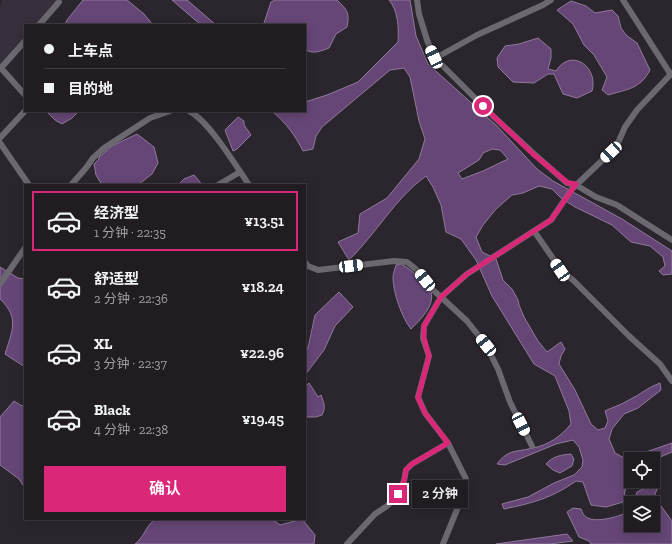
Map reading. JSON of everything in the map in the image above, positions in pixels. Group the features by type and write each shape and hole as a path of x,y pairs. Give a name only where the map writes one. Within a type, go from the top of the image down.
{"street":[{"path":"417,0 419,14 434,57 533,154 574,187 616,205 672,240"},
{"path":"434,57 441,55 476,35 551,0"},
{"path":"443,544 465,490 466,479 448,443 425,413 418,398 429,356 424,338 424,326 441,297 467,274 551,220 574,187 617,145 625,127 637,110 671,74 623,0"},
{"path":"40,24 59,2"},
{"path":"24,42 1,68 24,94"},
{"path":"0,138 24,112"},
{"path":"72,184 93,158 104,148 150,118 167,112"},
{"path":"191,112 195,114 216,137 248,184"},
{"path":"0,143 28,184"},
{"path":"220,184 240,172"},
{"path":"534,231 560,270 574,281 629,336 660,364 672,380"},
{"path":"0,284 24,250"},
{"path":"306,263 308,266 318,270 394,261 407,262 417,270 433,290 466,321 486,345 498,369 510,402 532,446"},
{"path":"347,544 375,514 387,506 398,494 404,481 406,470 412,464 448,443"}],"shaded area":[{"path":"2,0 58,0 40,24 24,24 24,42 0,65 0,8"},
{"path":"83,0 127,0 144,14 152,24 65,24"},
{"path":"172,0 187,0 215,24 200,24"},
{"path":"275,0 337,0 347,12 347,27 336,34 329,48 317,52 311,52 306,50 306,24 264,23 271,2"},
{"path":"389,0 410,0 416,36 428,64 497,126 537,169 553,181 622,219 672,251 672,274 663,275 659,271 665,266 663,257 650,246 631,242 612,225 575,207 561,198 552,189 539,186 523,193 512,195 496,209 483,225 476,237 482,252 496,259 503,280 512,289 524,317 538,341 547,352 561,342 565,349 559,364 575,390 591,424 598,430 605,428 608,421 605,411 626,402 660,383 661,390 638,408 624,414 612,429 609,439 615,453 624,458 624,488 626,488 623,502 606,507 591,505 583,482 576,481 550,496 504,509 502,504 528,497 554,483 574,475 582,467 583,460 579,447 573,440 556,444 505,465 497,464 509,453 539,447 559,436 571,424 569,411 555,376 534,364 492,296 476,260 461,239 446,232 441,205 426,176 395,205 359,250 349,260 338,242 358,233 360,214 387,198 419,159 425,139 419,121 410,77 404,68 390,70 322,127 316,136 313,149 303,151 290,130 273,112 306,112 306,102 358,82 398,42 396,14","holes":["492,149 500,150 508,159 462,179 458,173 479,160 483,153"]},
{"path":"571,1 586,6 595,13 612,10 618,16 621,28 626,35 637,43 650,70 638,85 608,95 602,90 607,77 594,55 584,45 573,24 557,10"},
{"path":"538,38 551,49 551,58 548,69 556,71 562,64 569,61 576,60 582,63 588,68 591,74 593,82 592,91 577,98 563,94 554,74 548,74 534,83 513,82 498,67 497,58 505,46 519,44"},
{"path":"47,112 78,112 62,124 55,120"},
{"path":"238,117 244,121 244,125 251,135 233,151 225,130"},
{"path":"137,134 154,147 158,163 152,174 139,184 101,184 96,175 94,164 99,157 112,146"},
{"path":"194,175 201,184 179,184 184,179"},
{"path":"401,264 414,273 431,292 432,297 426,312 411,329 401,312 393,284 393,274 396,265"},
{"path":"0,267 18,278 24,279 24,366 5,354 13,325 10,312 0,299"},
{"path":"339,292 353,307 335,326 324,350 306,374 306,351 308,348 315,315"},
{"path":"309,383 318,397 321,395 324,403 322,415 316,417 307,417 306,416 306,386"},
{"path":"14,401 22,406 24,405 24,486 19,479 0,465 0,417"},
{"path":"672,443 672,452 660,457 660,452 646,452"},
{"path":"571,454 574,459 572,466 560,473 553,470 546,464 561,455"},
{"path":"645,488 658,488 656,496 636,496 637,492"},
{"path":"660,505 672,521 672,544 591,544 589,541 579,537 567,512 573,508 581,509 585,516 596,520 624,514 624,532 660,532"},
{"path":"154,520 273,520 280,525 303,520 315,535 314,544 135,544 141,538"},
{"path":"567,534 573,541 550,544 496,544"}],"route":[{"path":"398,494 404,481 406,470 412,464 448,443 425,413 418,398 429,356 424,338 424,326 435,306 441,297 467,274 551,220 576,184 568,183 533,154 483,106"}]}
